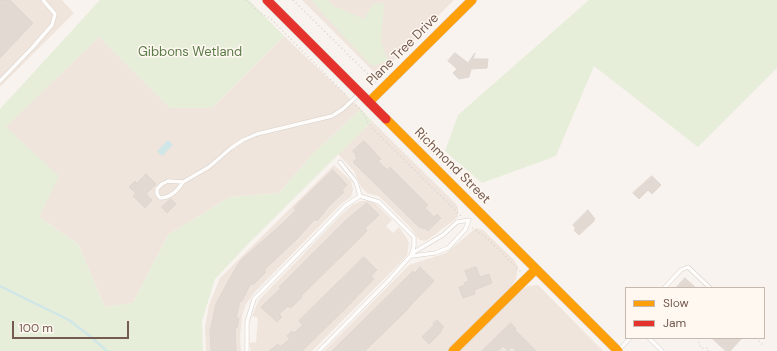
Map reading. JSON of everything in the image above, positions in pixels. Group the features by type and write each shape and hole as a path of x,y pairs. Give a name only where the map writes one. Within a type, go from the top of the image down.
{"main road":[{"name":"Richmond Street","path":"267,0 615,350"},
{"name":"Plane Tree Drive","path":"369,102 472,0"},
{"path":"453,351 536,269"}],"lane":[{"path":"0,81 52,25 54,14 43,0"},
{"path":"183,182 168,181 162,184 157,189 160,198 166,198 179,189 183,182 209,168 231,148 243,140 257,134 332,116 343,109 360,93"},
{"path":"340,162 356,182 360,196"},
{"path":"360,196 379,202 414,237 414,246 411,256"},
{"path":"246,351 247,322 254,299 345,206 360,196"},
{"path":"319,351 414,252 443,235 457,222 466,222 465,230 448,248 435,253 411,256"},
{"path":"665,287 681,270 688,267 709,287"},
{"path":"615,350 629,339"},
{"path":"650,339 662,351"}],"path":[{"path":"246,0 260,13 270,18 361,110 371,127 466,222 488,239 526,279"},
{"path":"293,0 376,82 384,88"},
{"path":"697,339 701,348 708,348 708,351"},
{"path":"757,339 764,346"}],"shaded area":[{"path":"0,0 62,0 74,13 0,87"},
{"path":"302,0 454,0 378,76"},
{"path":"284,36 361,109 312,155 279,193 230,197 168,235 133,303 105,307 78,244 39,217 5,127 99,37 170,108 212,108"},
{"path":"372,121 457,205 458,217 425,241 420,240 411,228 384,201 378,196 367,193 361,187 354,171 338,154"},
{"path":"168,140 173,145 162,156 157,151"},
{"path":"334,165 351,181 353,190 351,197 341,204 255,292 246,304 242,316 240,337 241,351 206,351 205,327 209,305 220,278"},
{"path":"361,201 369,201 376,204 392,220 386,226 393,233 399,227 409,243 407,255 312,351 251,351 249,343 256,342 258,318 252,316 259,300 340,216 352,205"},
{"path":"476,228 483,230 514,260 518,267 516,279 511,287 448,351 324,351 409,265 446,253"},
{"path":"538,285 603,351 460,351 518,292 528,286"}],"green space":[{"name":"Gibbons Wetland","path":"100,0 249,0 284,36 212,108 170,108 99,37 6,127 59,176 39,217 78,244 105,307 133,303 168,235 230,197 279,193 312,155 361,109 372,121 250,242 215,279 202,321 203,351 0,351 0,109"},
{"path":"312,0 329,0 332,5 364,19 374,3 384,4 381,43 388,61 372,66 323,14"},
{"path":"589,0 777,0 777,68 698,147 594,66 556,156 482,183 445,151 458,115"}],"building":[{"path":"0,0 10,0 33,23 0,58"},
{"path":"455,53 468,63 475,53 473,59 488,59 487,68 471,69 469,77 459,79 453,73 457,69 448,61"},
{"path":"364,141 381,159 378,161 387,170 390,167 428,205 425,208 434,217 437,214 441,218 428,231 425,228 420,228 353,162 357,158 353,151"},
{"path":"333,170 347,185 342,190 344,192 330,205 317,221 315,219 298,238 264,270 266,272 253,285 251,283 242,301 240,301 236,318 239,318 237,328 235,327 236,351 211,351 210,332 216,304 241,260 282,224 296,210 294,208"},
{"path":"146,174 156,184 146,194 152,200 145,208 133,196 136,193 129,187 135,181 137,183"},
{"path":"652,176 661,185 652,194 648,190 639,199 633,193"},
{"path":"171,199 176,204 167,213 162,207"},
{"path":"367,203 379,215 365,228 367,231 301,296 302,297 291,308 288,306 279,314 282,317 277,322 261,307 345,221"},
{"path":"588,210 595,219 579,235 574,230 576,229 573,225"},
{"path":"364,257 377,270 371,276 374,279 344,310 302,351 269,351 278,344 280,347 290,339 287,336 292,331 294,333 303,325 299,321"},
{"path":"420,267 434,281 365,351 332,351 413,271 415,273"},
{"path":"476,267 480,277 489,274 492,283 474,290 475,294 463,298 459,287 465,285 464,283 469,281 465,271"},
{"path":"685,278 695,287 677,287"},
{"path":"437,320 444,327 429,344 422,337"},
{"path":"511,323 516,329 515,330 536,351 516,351 512,347 508,351 503,346 498,351 482,351"},
{"path":"713,339 741,339 730,351 726,351"}],"waterway":[{"path":"0,286 69,320 107,351"}],"traffic: slow":[{"path":"369,102 472,0"},
{"path":"386,119 618,351"},
{"path":"453,351 536,269"}],"traffic: jam":[{"path":"267,0 386,119"}]}
